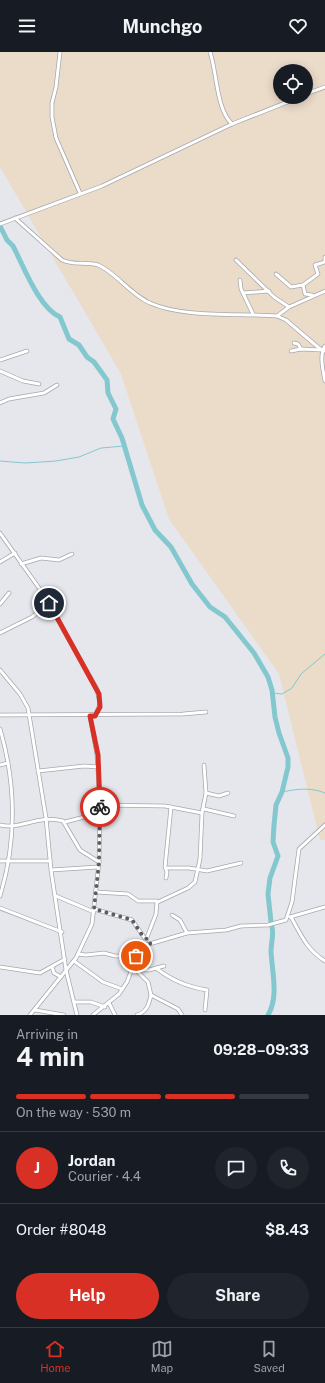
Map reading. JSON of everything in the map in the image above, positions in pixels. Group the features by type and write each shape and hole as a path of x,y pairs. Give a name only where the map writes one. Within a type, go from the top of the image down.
{"street":[{"path":"60,52 57,83 52,103 52,117 56,138 80,194"},
{"path":"210,52 217,88 225,116 232,124"},
{"path":"313,91 325,86"},
{"path":"0,224 102,186 232,124 282,104"},
{"path":"15,218 57,257 71,264 90,264 102,267 136,295 153,305 184,313 254,314 277,316 286,320 324,350"},
{"path":"276,274 291,287 303,285 318,274 316,265 324,262 325,257"},
{"path":"236,260 274,297 288,308"},
{"path":"240,280 240,286 254,314"},
{"path":"303,285 305,294 312,295"},
{"path":"243,293 269,291"},
{"path":"277,316 288,308 312,295 325,291"},
{"path":"286,320 288,308"},
{"path":"294,343 298,344 301,349"},
{"path":"325,346 325,381"},
{"path":"291,351 301,349 324,350"},
{"path":"0,360 27,350"},
{"path":"0,371 23,381 39,384"},
{"path":"0,403 9,399 44,393 57,385"},
{"path":"0,533 49,603 99,694 100,707 95,716"},
{"path":"0,562 15,553"},
{"path":"21,564 41,558 59,560 72,554"},
{"path":"0,604 1,600 9,593"},
{"path":"0,632 32,617 49,603"},
{"path":"0,670 20,694 25,702 29,715 46,818 51,870 62,932 66,970 76,1015"},
{"path":"0,715 95,716 206,712"},
{"path":"30,1015 74,961 92,924 99,862 100,805 96,739 90,716"},
{"path":"0,729 11,783 13,826 4,883 0,896"},
{"path":"0,765 8,763"},
{"path":"96,892 128,894 135,900 156,900 158,902 190,887 195,882 200,859 203,811 206,793 204,765"},
{"path":"38,770 84,766 98,767"},
{"path":"206,793 219,796 228,793"},
{"path":"100,805 171,807 234,816"},
{"path":"166,878 167,868 165,867 171,807"},
{"path":"0,825 13,826 46,818 65,822 100,813"},
{"path":"65,822 70,835 80,850 99,862"},
{"path":"325,825 299,849 290,918 310,949 325,961"},
{"path":"0,861 50,861"},
{"path":"167,868 197,869 207,871 241,863"},
{"path":"51,870 98,867"},
{"path":"56,896 94,910 132,920 146,940 151,943"},
{"path":"146,940 156,914 158,902"},
{"path":"93,1015 109,1003 122,989 133,967 136,956 142,948 151,943 187,933 226,930 241,926 268,925 325,907"},
{"path":"0,908 62,932"},
{"path":"172,915 180,920 187,933"},
{"path":"78,954 86,955 104,953 116,956 136,956"},
{"path":"0,967 40,973 65,959"},
{"path":"74,961 103,982 122,989"},
{"path":"137,970 164,966"},
{"path":"52,967 54,973 61,977"},
{"path":"133,967 148,982 151,995 147,1008 137,1015"},
{"path":"156,968 191,987 207,990 205,1010"},
{"path":"151,995 178,1009 182,1015"},
{"path":"74,1002 91,1002 104,1007"},
{"path":"109,1003 115,1015"},
{"path":"35,1010 64,1015"}],"shaded area":[{"path":"0,52 325,52 325,840 320,840 279,674 169,519 121,374 0,167"}],"waterway":[{"path":"0,226 7,240 13,246 27,275 45,305 60,317 69,339 79,345 87,357 94,362 107,380 108,393 116,409 113,419 122,438 142,505 155,530 171,547 192,584 210,607 225,617 254,653 268,677 272,690 275,717 288,758 288,767 282,792 276,805 273,842 278,856 270,878 268,894 271,922"},
{"path":"0,461 25,463 56,461 79,457 101,448 124,446"},
{"path":"273,693 282,694 292,688 301,674 325,654"},
{"path":"282,792 304,789 325,793"},
{"path":"268,1015 274,992 271,951 273,936 272,927"}],"way so far":[{"path":"100,807 98,841 99,862 94,909 113,915 126,917 132,920 146,940 151,943 142,948 136,956"}],"route":[{"path":"49,603 85,666 100,697 100,707 95,716 90,716 96,739 98,755 100,807"}]}
